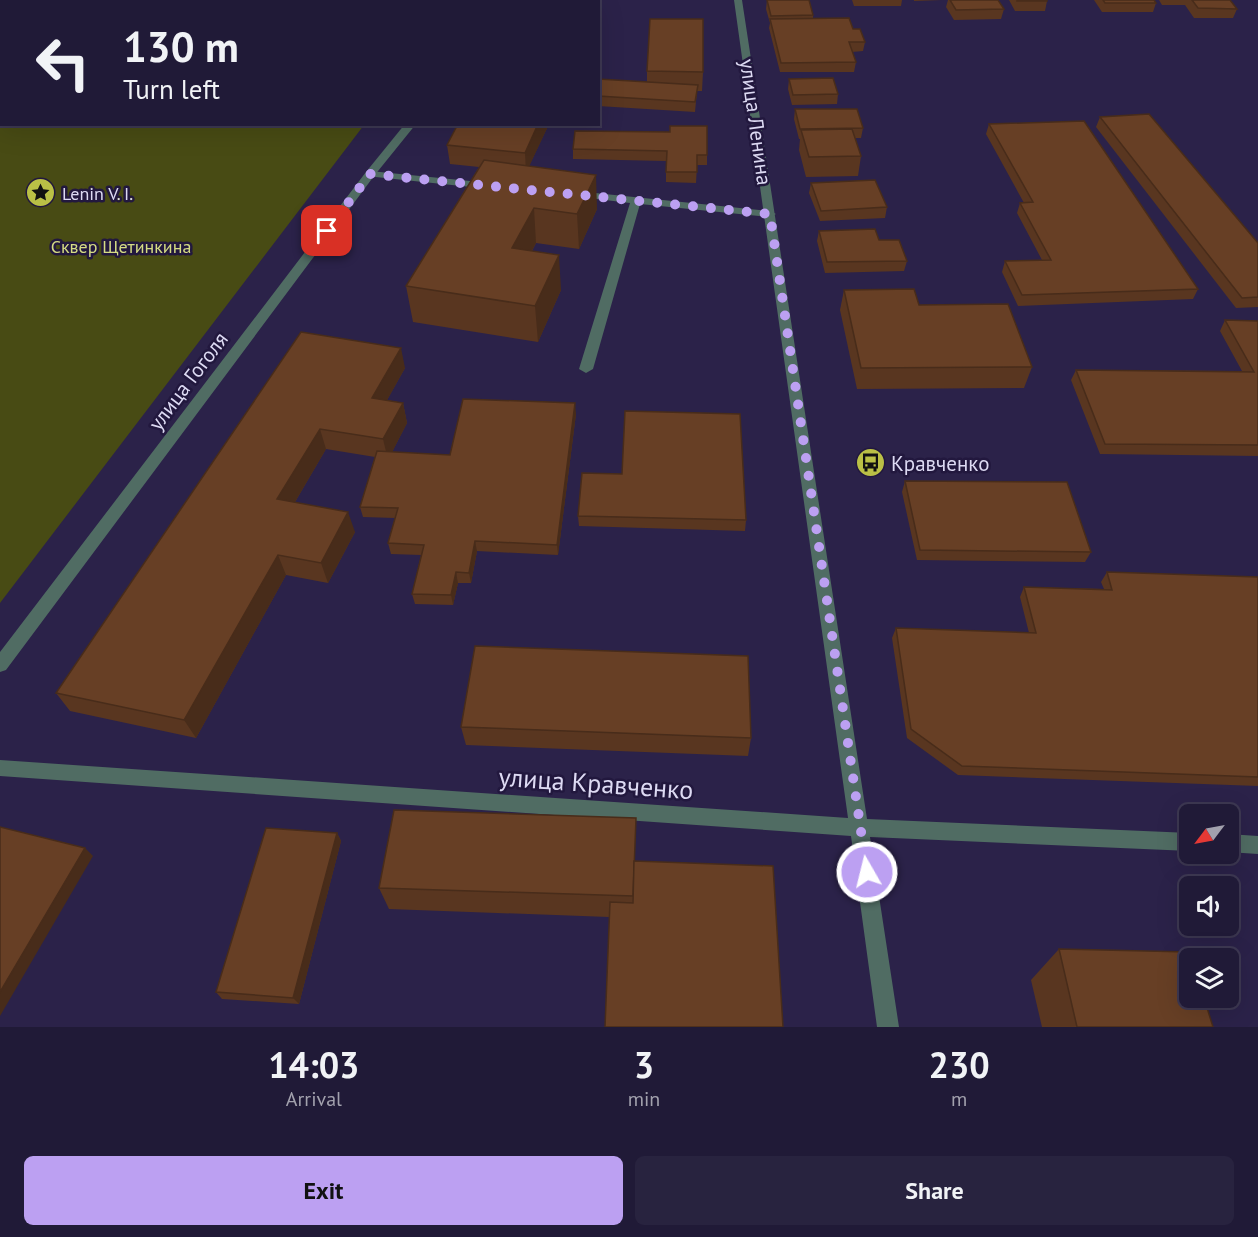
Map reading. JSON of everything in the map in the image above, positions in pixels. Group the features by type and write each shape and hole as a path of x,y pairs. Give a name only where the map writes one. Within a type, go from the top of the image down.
{"street":[{"name":"улица Ленина","path":"738,0 861,828 888,1027"},
{"name":"улица Гоголя","path":"0,665 370,174 409,126"},
{"path":"370,174 508,188"},
{"path":"565,193 770,214"},
{"path":"586,369 636,201"},
{"name":"улица Кравченко","path":"0,768 861,828 1179,842"},
{"path":"1239,844 1258,845"}],"green space":[{"name":"Сквер Щетинкина","path":"0,126 363,126 0,603"}],"building":[{"path":"767,0 809,0 813,15 771,16"},
{"path":"950,0 998,0 1004,9 956,10"},
{"path":"1047,0 1047,1 1017,1"},
{"path":"1103,0 1154,0 1156,3 1105,3"},
{"path":"1192,0 1230,0 1237,9 1198,8"},
{"path":"849,18 853,29 860,29 865,42 849,42 856,62 781,63 770,19"},
{"path":"650,19 703,19 703,72 647,71"},
{"path":"833,78 838,94 793,95 789,79"},
{"path":"600,79 698,85 695,102 600,96"},
{"path":"795,109 857,109 863,128 800,129"},
{"path":"1149,114 1258,243 1258,297 1242,298 1100,117"},
{"path":"1084,121 1198,289 1022,295 1005,261 1051,260 1020,203 1033,202 989,124"},
{"path":"457,126 537,126 525,153 447,145"},
{"path":"670,126 707,126 707,155 697,155 697,172 666,172 667,151 573,149 575,131 670,132"},
{"path":"852,129 861,156 809,157 801,130"},
{"path":"484,160 596,175 577,214 534,208 512,248 559,255 535,306 406,286"},
{"path":"875,180 887,207 821,211 811,183"},
{"path":"875,229 879,240 899,240 907,261 827,262 819,231"},
{"path":"914,289 919,305 1008,304 1032,367 861,368 844,290"},
{"path":"1225,320 1258,321 1258,445 1105,444 1076,370 1254,372"},
{"path":"301,332 401,348 372,398 403,403 383,439 320,429 277,499 348,512 321,563 278,555 184,720 56,693"},
{"path":"463,399 575,403 557,545 475,541 469,573 456,572 451,595 412,594 424,545 388,543 398,508 360,507 377,451 450,455"},
{"path":"625,411 740,414 746,520 578,516 582,473 622,474"},
{"path":"905,481 1067,482 1091,552 920,550"},
{"path":"1107,572 1258,577 1258,777 962,766 911,729 896,628 1036,633 1024,587 1112,590"},
{"path":"475,646 748,656 751,738 461,727"},
{"path":"394,810 636,818 633,896 379,888"},
{"path":"0,827 85,848 0,992"},
{"path":"266,828 337,833 293,998 216,992"},
{"path":"634,861 773,866 783,1027 605,1027 610,902 633,903"},
{"path":"1059,949 1179,952 1179,1008 1207,1008 1213,1027 1077,1027"}],"place":[{"name":"Lenin V. I.","path":"41,193"},
{"name":"Кравченко","path":"870,463"}],"route":[{"path":"327,231 370,174 770,214 867,872"}]}
